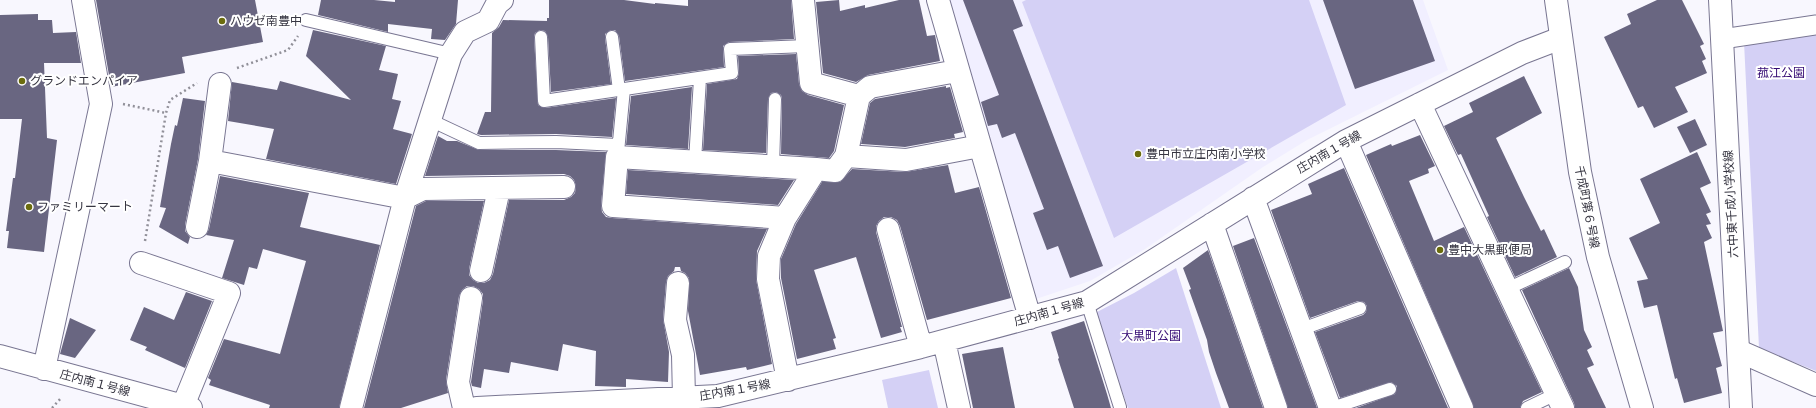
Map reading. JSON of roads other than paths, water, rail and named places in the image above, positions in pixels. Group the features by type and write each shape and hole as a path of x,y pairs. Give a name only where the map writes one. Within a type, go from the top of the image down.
{"street":[{"path":"44,369 101,104 83,0"},
{"path":"351,408 405,198 451,54 465,32 488,21 497,4 502,0"},
{"path":"803,0 811,83 859,96"},
{"path":"938,0 957,71 1030,318"},
{"name":"千成町第６号線","path":"1556,0 1580,172 1598,257 1642,408"},
{"name":"六中東千成小学校線","path":"1720,0 1741,408"},
{"path":"1722,39 1816,25"},
{"name":"庄内南１号線","path":"477,408 645,404 684,398 718,396 921,347 1087,302 1346,141 1522,53 1561,38"},
{"path":"785,218 613,206 618,151 695,161 835,171 846,156 859,96 870,87 957,71"},
{"path":"197,227 210,161 220,84"},
{"path":"1420,104 1560,401"},
{"path":"1346,141 1462,408"},
{"path":"846,156 906,160 980,146"},
{"path":"210,161 405,198 423,189 564,187"},
{"path":"788,380 768,279 769,256 785,218 816,170"},
{"path":"481,271 499,189"},
{"path":"1253,198 1331,408"},
{"path":"1212,224 1276,408"},
{"path":"888,230 921,347"},
{"path":"141,263 229,293 187,407"},
{"path":"678,283 675,320 683,355 684,398"},
{"path":"464,408 458,382 471,298"},
{"path":"944,341 959,408"},
{"path":"1739,352 1816,385"},
{"name":"庄内南１号線","path":"0,356 44,369 127,400 187,407"}],"lane":[{"path":"306,20 451,54"},
{"path":"540,37 544,101 700,79 732,73 730,49 808,46"},
{"path":"430,120 479,143 556,142 618,151 621,90 612,37"},
{"path":"695,161 700,79"},
{"path":"773,167 775,99"},
{"path":"1507,289 1565,262"},
{"path":"1087,302 1120,407"},
{"path":"1302,329 1360,308"},
{"path":"1331,408 1390,389"},
{"path":"1527,408 1560,401"}],"place":[{"name":"ハウゼ南豊中","path":"222,21"},
{"name":"グランドエンパイア","path":"22,81"},
{"name":"豊中市立庄内南小学校","path":"1138,154"},
{"name":"ファミリーマート","path":"29,207"},
{"name":"豊中大黒郵便局","path":"1440,250"}],"park label":[{"name":"菰江公園","path":"1781,73"},
{"name":"大黒町公園","path":"1151,336"}]}
